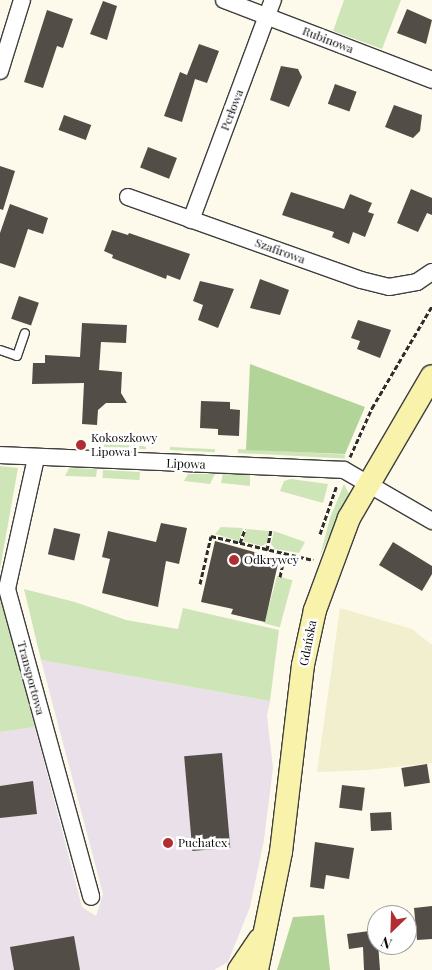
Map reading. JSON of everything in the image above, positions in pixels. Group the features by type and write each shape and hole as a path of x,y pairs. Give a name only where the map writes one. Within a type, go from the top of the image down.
{"main road":[{"name":"Gdańska","path":"257,970 262,935 281,852 309,633 337,544 369,483 432,376"},
{"name":"Gdańska","path":"239,970 262,935"}],"street":[{"path":"0,71 22,0"},
{"name":"Rubinowa","path":"224,0 432,80"},
{"name":"Perłowa","path":"190,220 273,0"},
{"name":"Szafirowa","path":"128,197 361,280 389,287 417,282 432,272"},
{"name":"Lipowa","path":"0,455 344,470 432,521"},
{"name":"Transportowa","path":"36,458 6,589 91,897"}],"lane":[{"path":"0,350 18,356 25,334"}],"path":[{"path":"347,462 372,408 432,306"},
{"path":"240,543 245,528"},
{"path":"267,550 271,530"},
{"path":"200,584 211,536 313,560"},
{"path":"280,577 285,554"}],"shaded area":[{"path":"340,608 412,629 432,645 432,763 368,770 317,772"},
{"path":"41,660 270,701 267,716 273,768 264,840 250,907 228,962 214,970 0,970 0,732 35,727 82,907 96,916 103,894"}],"green space":[{"path":"344,0 401,0 382,49 333,31"},
{"path":"250,364 365,407 345,454 246,450"},
{"path":"104,444 146,446 146,449 104,447"},
{"path":"170,447 215,449 215,452 170,450"},
{"path":"238,449 345,455 345,459 238,453"},
{"path":"0,466 18,468 0,569"},
{"path":"69,468 97,469 96,477 65,476"},
{"path":"103,470 140,472 140,480 103,478"},
{"path":"223,473 250,474 250,486 221,483"},
{"path":"188,474 215,474 210,484 184,481"},
{"path":"291,479 328,484 323,503 280,491 284,481"},
{"path":"344,484 349,494 320,556 330,518"},
{"path":"221,527 243,528 239,541 215,534"},
{"path":"247,529 269,531 267,543 262,546 243,541"},
{"path":"274,531 305,542 299,553 275,549 271,544"},
{"path":"277,576 292,580 280,627 264,623"},
{"path":"24,589 75,602 126,620 178,629 183,608 279,630 270,701 41,660"},
{"path":"0,592 35,727 0,732"},
{"path":"324,915 330,970 277,970 293,917"}],"building":[{"path":"103,1 117,6 107,40 90,34"},
{"path":"407,9 432,20 426,44 397,33"},
{"path":"47,10 73,19 63,48 57,46 43,88 24,82"},
{"path":"199,44 219,51 207,83 195,79 182,122 164,116 180,72 187,75"},
{"path":"281,66 298,69 302,77 289,107 270,100"},
{"path":"335,84 357,92 349,112 328,104"},
{"path":"394,105 422,115 420,131 413,138 385,127"},
{"path":"64,115 91,125 86,140 59,130"},
{"path":"148,147 177,158 169,179 140,168"},
{"path":"0,166 15,171 3,210 0,209"},
{"path":"411,189 432,198 432,215 427,213 418,232 397,223"},
{"path":"291,192 344,209 350,194 372,203 368,212 374,214 365,237 353,232 349,244 332,237 334,232 282,215"},
{"path":"10,204 48,218 43,234 28,229 15,268 0,263 0,233"},
{"path":"112,230 128,235 129,233 190,254 180,280 167,275 166,279 112,258 113,255 104,251"},
{"path":"260,279 289,290 280,315 250,308"},
{"path":"200,281 234,289 218,328 198,320 203,305 193,301"},
{"path":"19,296 39,303 31,326 11,319"},
{"path":"358,320 391,330 380,358 357,349 360,341 351,338"},
{"path":"82,323 127,325 126,343 101,342 99,370 122,372 121,393 127,403 106,403 98,410 97,425 82,424 84,383 32,384 33,363 45,363 45,355 80,357"},
{"path":"201,401 230,402 230,409 240,410 239,436 218,435 218,429 200,428"},
{"path":"161,523 187,528 179,564 166,561 158,607 102,593 110,559 102,557 108,531 156,542"},
{"path":"54,528 80,534 74,560 48,554"},
{"path":"215,541 279,559 265,622 231,614 233,609 201,602"},
{"path":"393,542 432,566 432,574 422,591 379,565"},
{"path":"222,753 230,848 192,851 184,756"},
{"path":"427,764 430,783 404,787 401,768"},
{"path":"33,781 37,814 0,818 0,786"},
{"path":"342,785 365,788 362,811 339,808"},
{"path":"391,812 392,830 371,831 370,813"},
{"path":"315,842 354,848 349,879 326,875 324,889 310,887"},
{"path":"432,906 432,939 417,940 417,908"},
{"path":"367,931 367,955 379,955 380,970 364,970 363,947 349,949 347,934"},
{"path":"74,936 80,970 14,970 10,947"}],"place":[{"name":"Kokoszkowy Lipowa I","path":"81,445"},
{"name":"Odkrywcy","path":"234,560"},
{"name":"Puchatex","path":"168,843"}]}
